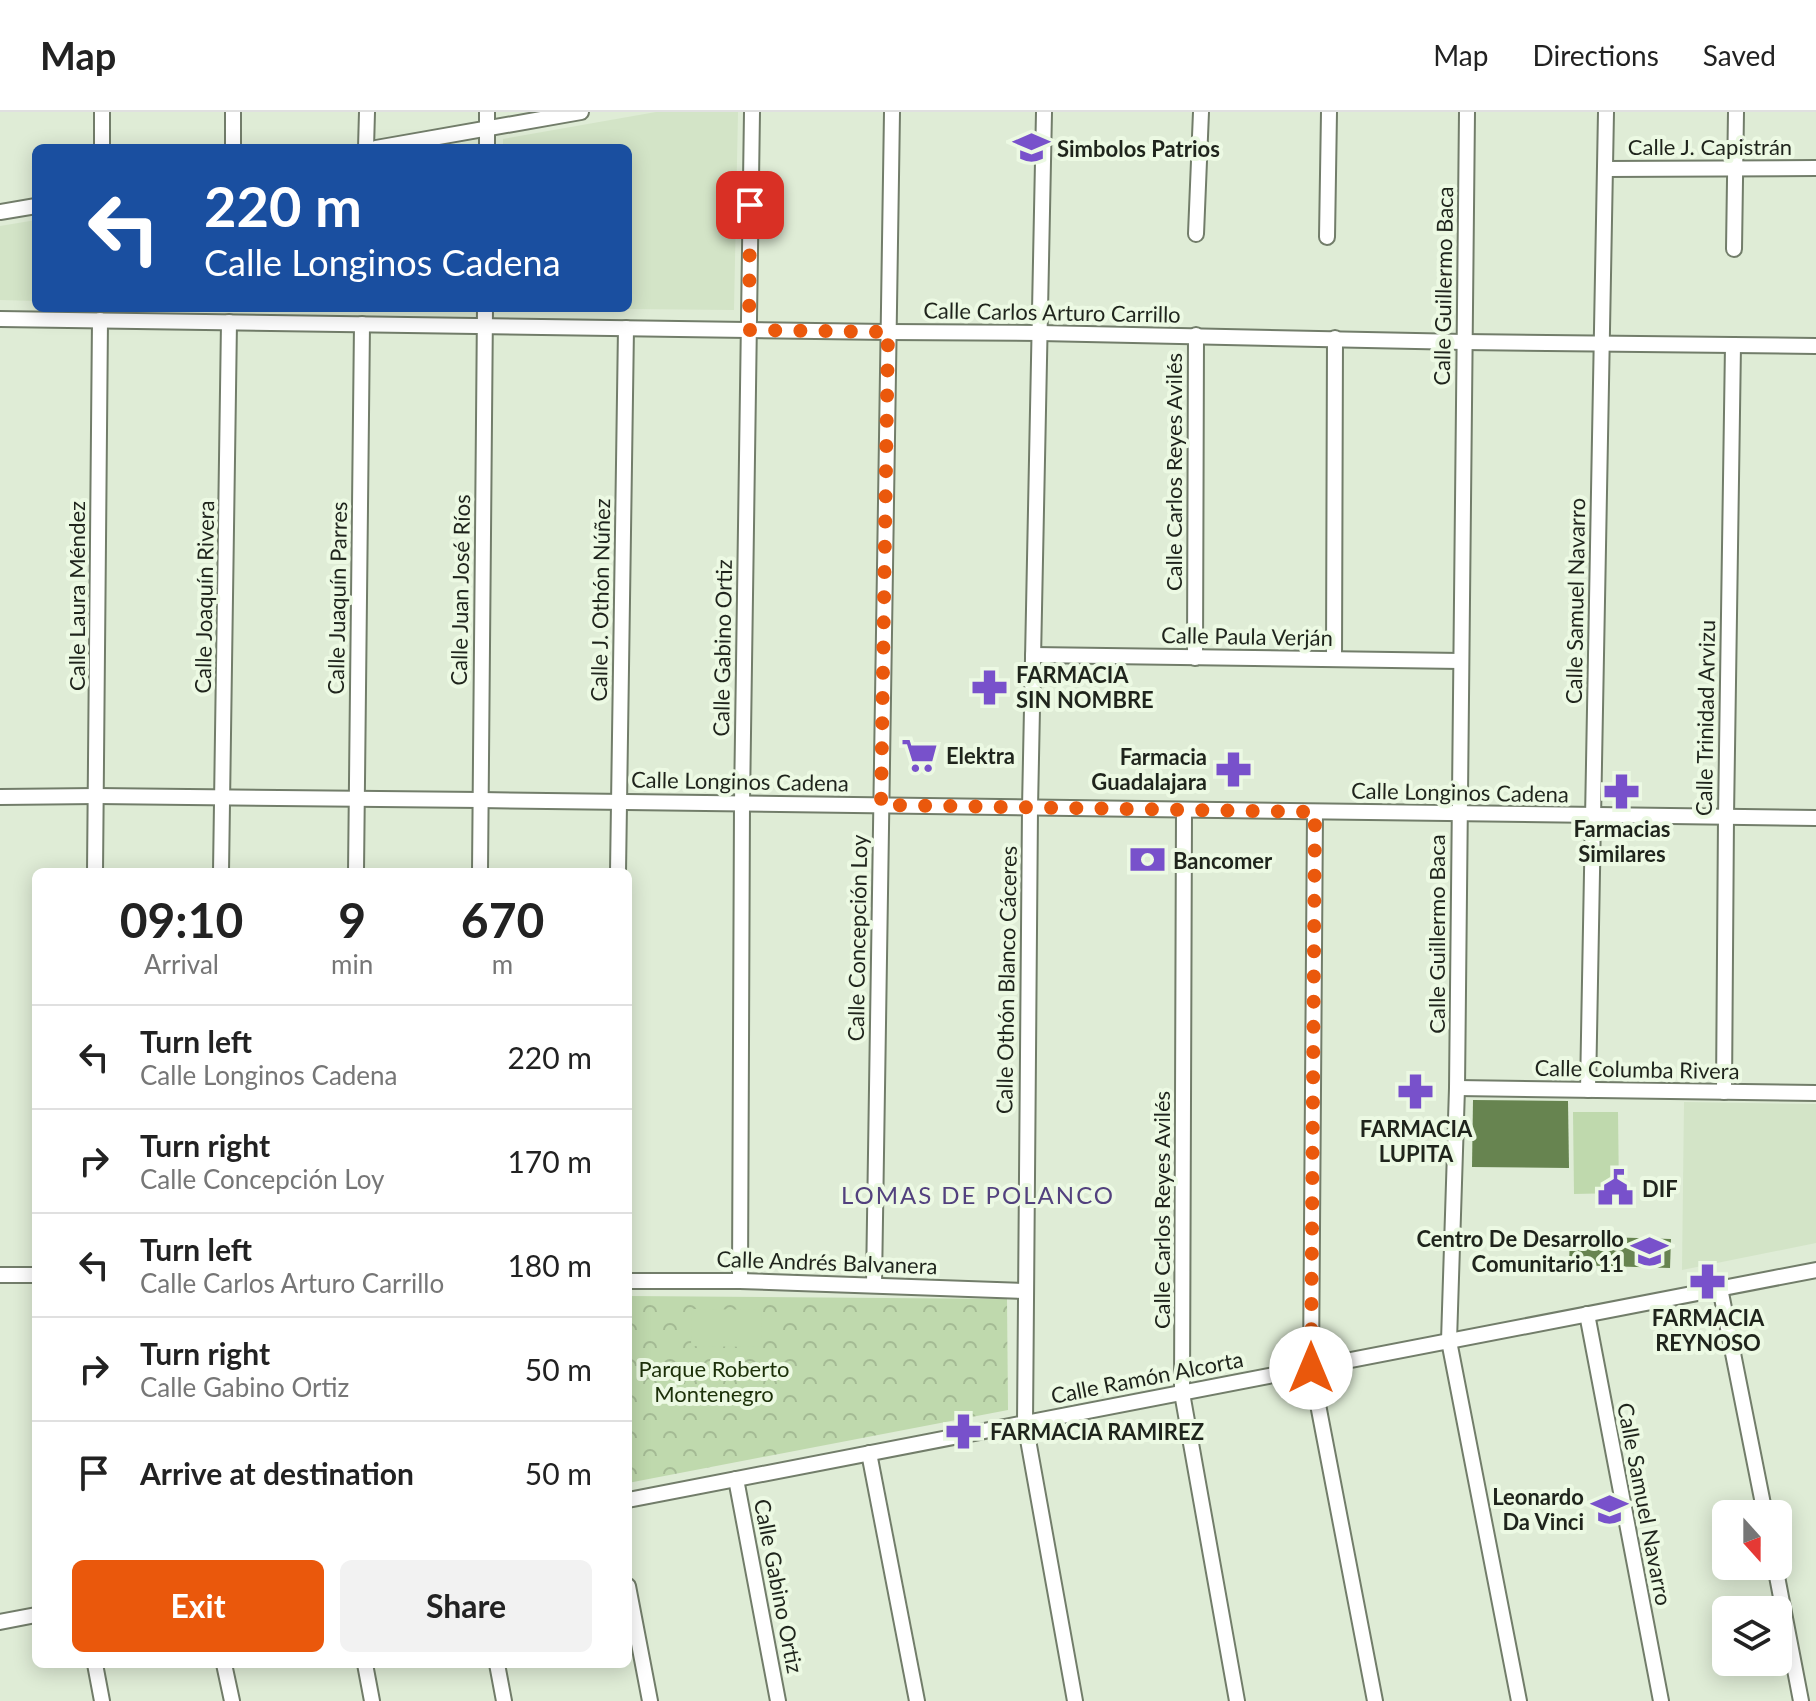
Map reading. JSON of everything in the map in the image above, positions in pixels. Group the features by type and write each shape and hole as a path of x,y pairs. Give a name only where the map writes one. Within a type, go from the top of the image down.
{"street":[{"path":"102,112 102,144"},
{"path":"233,112 233,144"},
{"path":"366,144 367,112"},
{"path":"487,112 487,144"},
{"path":"399,144 581,112"},
{"name":"Calle Gabino Ortiz","path":"740,1281 742,803 752,112"},
{"name":"Calle Concepción Loy","path":"874,1284 892,112"},
{"name":"Calle Othón Blanco Cáceres","path":"1044,112 1030,808 1025,1423 1075,1701"},
{"path":"1196,234 1201,112"},
{"path":"1327,237 1329,112"},
{"name":"Calle Guillermo Baca","path":"1467,112 1457,1088 1449,1341 1519,1701"},
{"name":"Calle Samuel Navarro","path":"1588,1090 1606,112"},
{"path":"1734,249 1736,112"},
{"name":"Calle J. Capistrán","path":"1605,169 1816,168"},
{"path":"0,212 32,207"},
{"name":"Calle Juan José Ríos","path":"480,868 485,312"},
{"name":"Calle Carlos Arturo Carrillo","path":"0,319 1816,346"},
{"name":"Calle Laura Méndez","path":"95,868 100,320"},
{"name":"Calle Joaquín Rivera","path":"221,868 229,322"},
{"name":"Calle Juaquín Parres","path":"356,868 362,324"},
{"name":"Calle J. Othón Núñez","path":"618,868 626,328"},
{"name":"Calle Carlos Reyes Avilés","path":"1195,658 1196,335"},
{"path":"1334,659 1335,338"},
{"name":"Calle Trinidad Arvizu","path":"1724,1092 1733,345"},
{"name":"Calle Paula Verján","path":"1033,655 1461,661"},
{"name":"Calle Longinos Cadena","path":"0,797 742,803 1816,818"},
{"name":"Calle Carlos Reyes Avilés","path":"1184,810 1182,1393 1237,1701"},
{"path":"1315,812 1311,1368 1375,1701"},
{"name":"Calle Columba Rivera","path":"1457,1088 1816,1093"},
{"name":"Calle Ramón Alcorta","path":"632,1499 1816,1270"},
{"path":"0,1275 32,1275"},
{"name":"Calle Andrés Balvanera","path":"632,1281 874,1284 1026,1291"},
{"path":"1720,1288 1762,1500"},
{"name":"Calle Samuel Navarro","path":"1587,1314 1661,1701"},
{"path":"869,1453 917,1701"},
{"name":"Calle Gabino Ortiz","path":"736,1479 778,1701"},
{"path":"1778,1580 1801,1701"},
{"path":"632,1607 650,1701"},
{"path":"0,1622 32,1616"},
{"path":"96,1668 102,1701"},
{"path":"225,1668 232,1701"},
{"path":"366,1668 372,1701"},
{"path":"498,1668 504,1701"}],"shaded area":[{"path":"656,112 738,112 734,310 632,309 632,144 503,144 503,139"},
{"path":"32,221 32,301 0,300 0,226"},
{"path":"1684,1102 1816,1104 1816,1243 1682,1270"}],"green space":[{"path":"1573,1112 1618,1112 1619,1193 1574,1194"},
{"name":"Parque Roberto Montenegro","path":"632,1296 1007,1299 1008,1410 632,1482"},
{"path":"692,1309 762,1310 761,1347 691,1346"}],"building":[{"path":"1473,1100 1568,1101 1569,1168 1472,1167"},
{"path":"1570,1236 1671,1239 1670,1268 1569,1265"}],"place":[{"name":"Simbolos Patrios","path":"1031,148"},
{"name":"FARMACIA SIN NOMBRE","path":"990,687"},
{"name":"Elektra","path":"920,755"},
{"name":"Farmacia Guadalajara","path":"1233,769"},
{"name":"Farmacias Similares","path":"1622,792"},
{"name":"Bancomer","path":"1147,860"},
{"name":"FARMACIA LUPITA","path":"1416,1092"},
{"name":"DIF","path":"1616,1188"},
{"name":"Centro De Desarrollo Comunitario 11","path":"1650,1251"},
{"name":"FARMACIA REYNOSO","path":"1708,1281"},
{"name":"FARMACIA RAMIREZ","path":"964,1431"},
{"name":"Leonardo Da Vinci","path":"1610,1509"}],"district":[{"name":"LOMAS DE POLANCO","path":"978,1194"}],"route":[{"path":"750,205 749,330 888,332 881,805 1315,812 1311,1368"}]}
